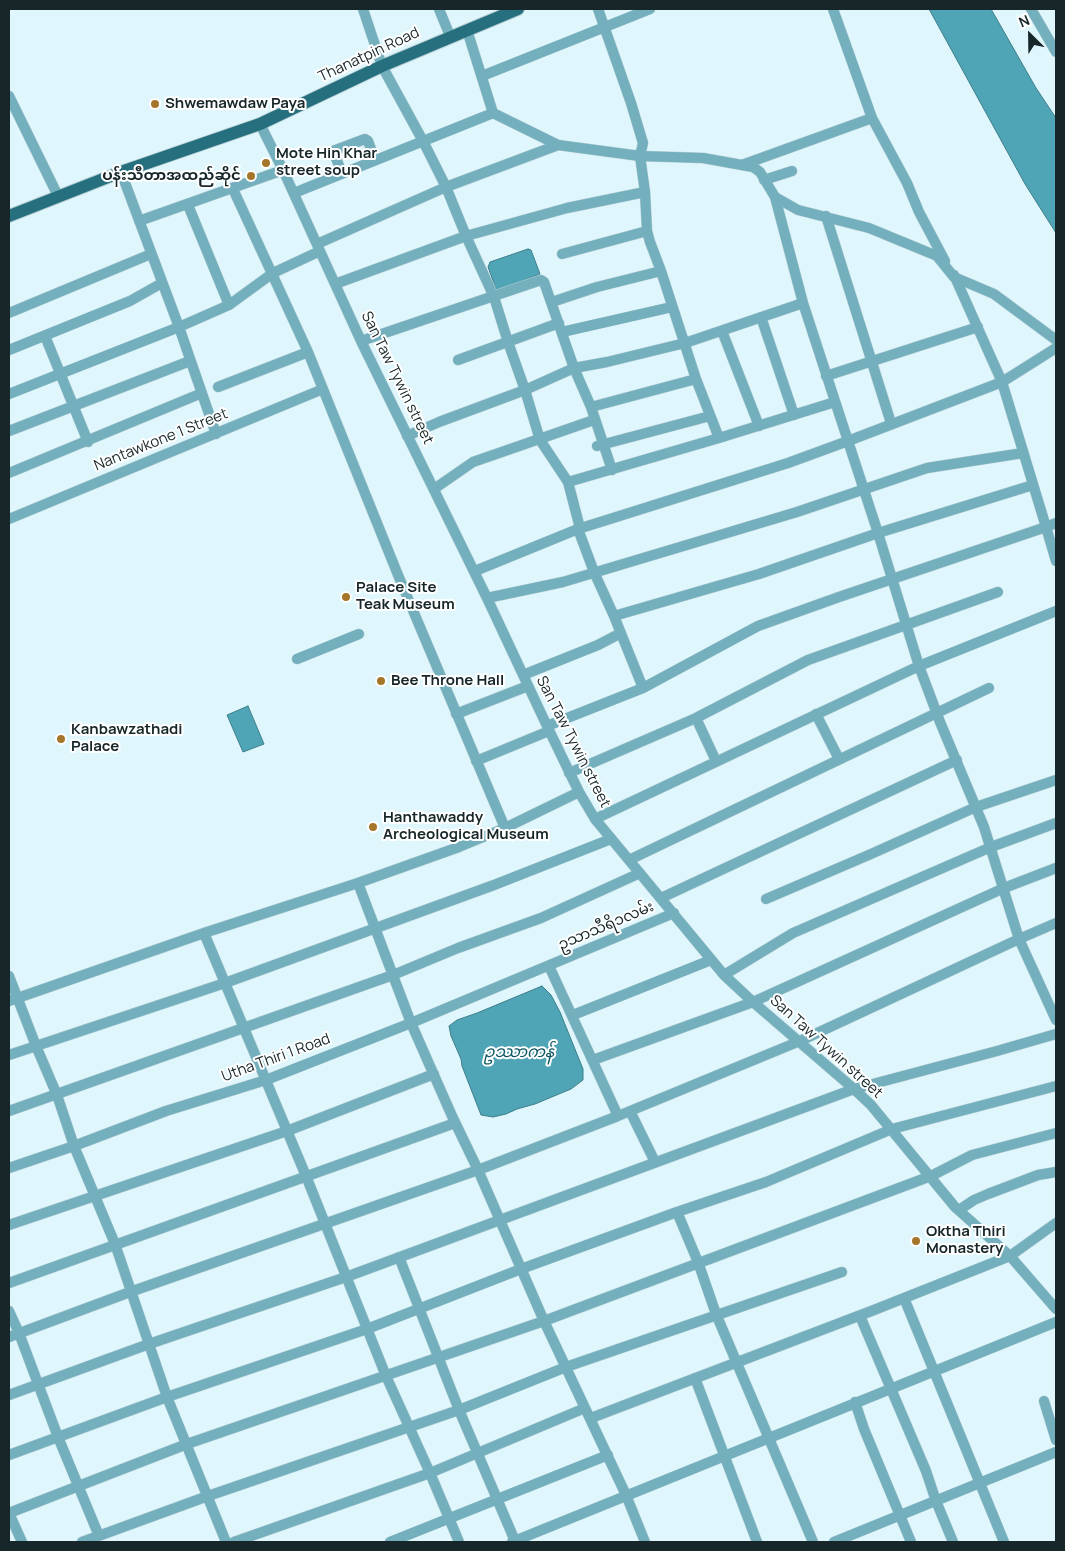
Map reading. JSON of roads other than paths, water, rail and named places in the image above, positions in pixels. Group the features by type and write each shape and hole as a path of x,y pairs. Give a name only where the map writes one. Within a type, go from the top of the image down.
{"main road":[{"name":"Thanatpin Road","path":"9,216 121,172 260,124 382,66 518,9"}],"street":[{"path":"363,9 382,66 423,140 446,187 494,297 526,390 540,440 568,482 579,528 594,572 643,688"},
{"path":"439,9 450,36"},
{"path":"598,9 632,103 643,143 640,156 645,192 647,231 696,379 719,438"},
{"path":"482,76 650,9"},
{"path":"833,9 872,118 907,183 922,219 954,276 1002,382 1056,561"},
{"path":"1031,9 1056,52"},
{"path":"467,30 493,113 558,145 640,156 703,158 758,169 775,197 803,303 893,579 919,666 991,847 1020,939 1056,1020"},
{"path":"9,96 58,196"},
{"path":"294,194 493,113"},
{"path":"741,165 872,118"},
{"name":"San Taw Tywin street","path":"260,124 361,341 475,571 569,773 595,819 724,975 854,1089 892,1129 959,1210 1010,1256 1056,1309"},
{"path":"342,173 333,151 365,139 368,141 375,160"},
{"path":"9,394 179,327 229,305 273,273 318,247 446,187 558,145"},
{"path":"139,221 234,189 283,170"},
{"path":"764,180 792,171"},
{"path":"121,172 179,327 216,434"},
{"path":"234,189 308,352 398,575 505,828"},
{"path":"335,284 466,236 567,208 645,192"},
{"path":"775,197 798,210 869,228 934,255 954,276 994,294 1056,340"},
{"path":"188,205 229,305"},
{"path":"826,216 891,423"},
{"path":"562,254 647,231"},
{"path":"9,313 151,254"},
{"path":"552,302 597,287 661,271"},
{"path":"361,341 541,280 544,282 552,302 574,368 590,408 600,445 612,470"},
{"path":"9,350 130,301 162,282"},
{"path":"407,436 439,422 526,390 574,368 685,343 803,303"},
{"path":"458,360 508,342 561,327 672,307"},
{"path":"761,317 794,415"},
{"path":"826,376 978,327"},
{"path":"722,331 759,426"},
{"path":"44,336 88,442"},
{"path":"475,571 579,528 788,463 1002,382 1056,348"},
{"path":"218,387 308,352"},
{"path":"9,431 190,361"},
{"path":"590,408 696,379"},
{"name":"Nantawkone 1 Street","path":"9,518 323,389"},
{"path":"9,473 88,442 202,393"},
{"path":"568,482 835,402"},
{"path":"600,445 710,416"},
{"path":"434,489 473,462 594,420"},
{"path":"487,598 563,582 797,512 927,468 1024,453"},
{"path":"614,616 759,574 878,533 1033,485"},
{"path":"476,761 643,688 758,626 1056,523"},
{"path":"569,773 696,718 808,660 998,592"},
{"path":"595,819 919,666 1056,611"},
{"path":"523,675 598,645 620,633"},
{"path":"297,659 359,634"},
{"path":"456,714 528,686"},
{"path":"629,860 989,688"},
{"path":"816,714 839,759"},
{"path":"696,718 716,761"},
{"path":"661,898 957,760"},
{"path":"766,899 976,807 1056,780"},
{"path":"13,1000 459,847 505,828 579,792"},
{"path":"724,975 793,933 991,847 1056,823"},
{"path":"9,1055 225,983 494,885 611,839"},
{"path":"593,1060 753,1002 1004,888 1056,868"},
{"path":"9,1111 393,975 458,948 541,918 640,873"},
{"path":"358,883 411,1023 478,1170 520,1269 608,1455 645,1542"},
{"name":"ဥသာသီရိ၁လမ်း","path":"549,966 674,913"},
{"path":"9,1336 478,1170 630,1112 800,1042 1056,923"},
{"path":"204,933 306,1176 386,1376 450,1519 458,1542"},
{"path":"573,1015 711,960"},
{"path":"549,966 618,1116"},
{"name":"Utha Thiri 1 Road","path":"9,1168 74,1146 166,1111 266,1080 549,966"},
{"path":"9,976 13,1000 58,1095 74,1146 115,1244 167,1397 226,1542"},
{"path":"9,1395 149,1344 346,1277 854,1089 1056,1034"},
{"path":"9,1225 287,1131 434,1074"},
{"path":"9,1455 167,1397 367,1329 520,1269 766,1182 892,1129 1056,1086"},
{"path":"630,1112 655,1162"},
{"path":"9,1283 455,1123"},
{"path":"22,1542 9,1513 187,1444 544,1321 931,1176 972,1155 1056,1134"},
{"path":"959,1210 974,1200 988,1194 1038,1175 1056,1172"},
{"path":"677,1212 698,1262 716,1314 813,1542"},
{"path":"591,1418 860,1316 1010,1256 1056,1223"},
{"path":"399,1257 458,1410 514,1542 1056,1322"},
{"path":"82,1542 208,1496 458,1410 566,1367 842,1272"},
{"path":"904,1298 1004,1542"},
{"path":"9,1311 40,1384 58,1437 99,1536"},
{"path":"860,1316 926,1471 953,1542"},
{"path":"695,1378 757,1542"},
{"path":"1044,1401 1056,1440"},
{"path":"855,1402 867,1438 911,1542"},
{"path":"234,1542 430,1473 585,1408"},
{"path":"834,1542 1056,1452"},
{"path":"390,1542 608,1455"}],"water":[{"path":"929,9 991,9 1036,88 1056,118 1056,233 1025,184"},
{"path":"528,249 531,250 540,274 500,290 496,289 488,267 490,262"},
{"path":"248,706 264,744 243,752 227,715"},
{"name":"ဥဿာကန်","path":"542,986 551,995 560,1012 583,1069 583,1080 571,1089 506,1114 493,1117 481,1115 451,1036 449,1026 457,1020"}],"place":[{"name":"Shwemawdaw Paya","path":"155,104"},
{"name":"Mote Hin Khar street soup","path":"266,163"},
{"name":"ပန်းသီတာအထည်ဆိုင်","path":"251,176"},
{"name":"Palace Site Teak Museum","path":"346,597"},
{"name":"Bee Throne Hall","path":"381,681"},
{"name":"Kanbawzathadi Palace","path":"61,739"},
{"name":"Hanthawaddy Archeological Museum","path":"373,827"},
{"name":"Oktha Thiri Monastery","path":"916,1241"}]}
